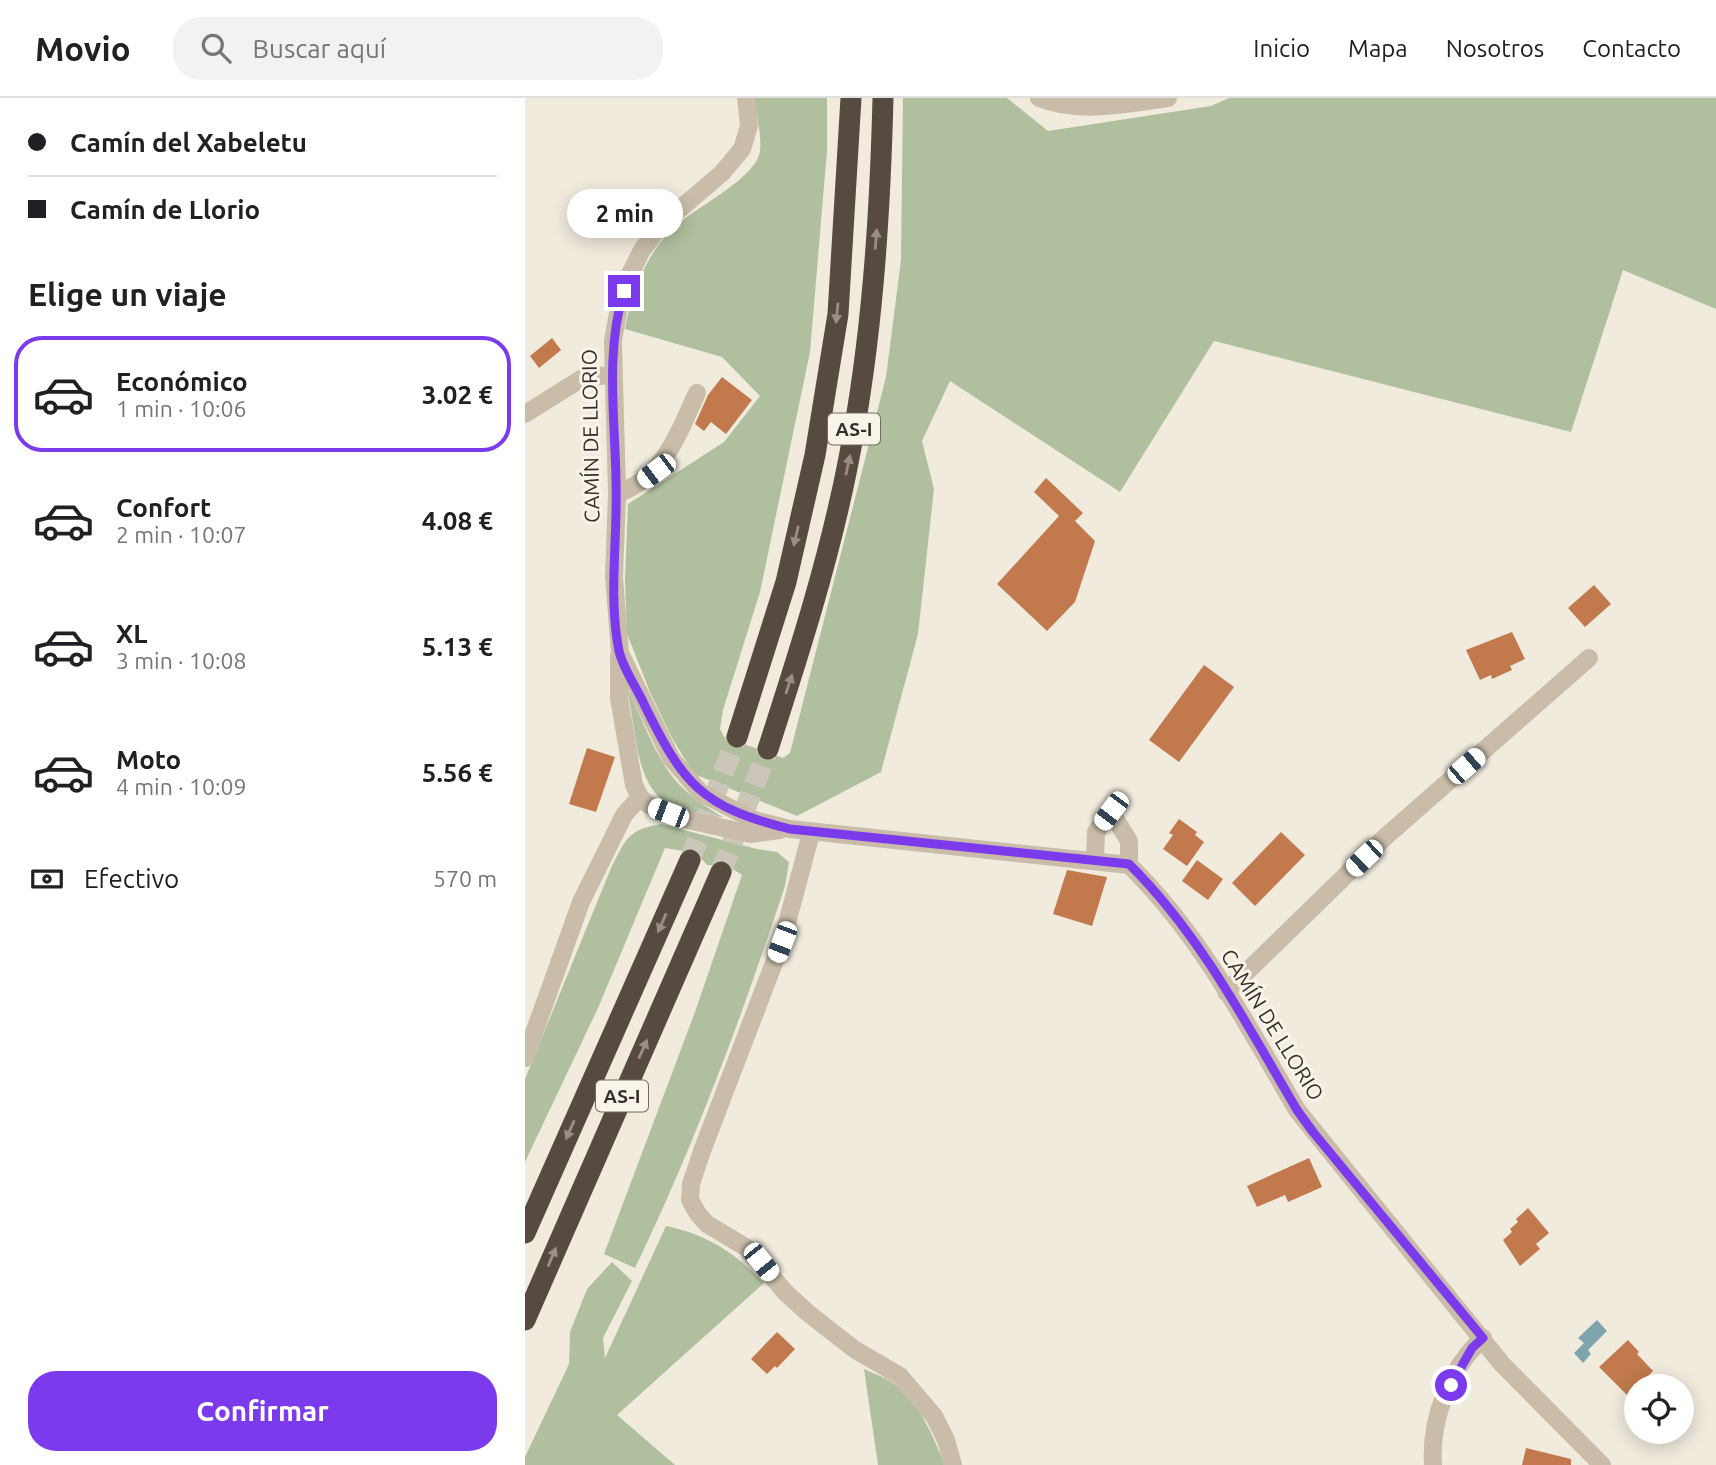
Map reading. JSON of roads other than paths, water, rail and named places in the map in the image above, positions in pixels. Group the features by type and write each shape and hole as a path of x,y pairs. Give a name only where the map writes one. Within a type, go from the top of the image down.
{"highway":[{"name":"AS-I","path":"737,737 786,582 815,455 838,314 851,98"},
{"name":"AS-I","path":"768,749 818,591 850,456 871,313 883,98"},
{"name":"AS-I","path":"525,1233 690,860"},
{"name":"AS-I","path":"525,1320 721,872"}],"street":[{"name":"CAMÍN DE LLORIO","path":"746,98 749,126 742,149 722,173 661,225 642,250 630,274 619,307 613,341 617,494 614,577 619,698 634,785 640,797 649,805 688,820 751,834 790,829"},
{"path":"1039,98 1059,105 1084,107 1168,98"},
{"path":"525,414 584,377 614,375"},
{"path":"617,494 635,488 656,471 674,442 697,393"},
{"name":"CAMÍN DE LLORIO","path":"619,653 671,758 701,793 754,820 811,833 1129,864 1162,900 1209,962 1313,1132 1502,1364 1602,1465"},
{"path":"1226,992 1383,839 1589,658"},
{"path":"525,1058 581,902 624,815 640,797"},
{"path":"1095,859 1096,832 1111,811 1129,841 1129,864"},
{"path":"811,833 782,942 702,1151 691,1184 690,1200 707,1224 747,1248 786,1293 808,1313 854,1349 901,1376 934,1416 946,1440 953,1465"},
{"path":"1433,1465 1433,1439 1440,1404 1472,1348 1483,1338"}],"water":[{"path":"1597,1320 1607,1331 1588,1350 1591,1354 1583,1363 1574,1353 1584,1343 1578,1338"}],"tunnel":[{"path":"690,860 737,737"},
{"path":"721,872 768,749"}]}
